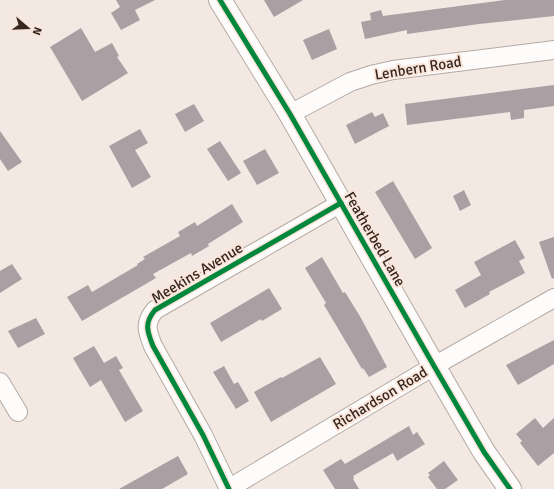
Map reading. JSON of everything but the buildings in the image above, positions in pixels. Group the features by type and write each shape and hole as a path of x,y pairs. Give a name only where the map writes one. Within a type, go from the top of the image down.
{"street":[{"name":"Featherbed Lane","path":"220,0 290,114 484,452 510,489"},
{"name":"Lenbern Road","path":"290,114 350,82 371,75 393,70 554,50"},
{"name":"Meekins Avenue","path":"229,489 203,435 153,346 148,334 147,324 155,310 341,203"},
{"name":"Richardson Road","path":"229,489 434,366 554,298"},
{"path":"0,382 18,412"}],"cycle path":[{"path":"220,0 290,114 484,452 510,489"},
{"path":"229,489 203,435 153,346 148,331 149,319 155,310 341,203"}]}
